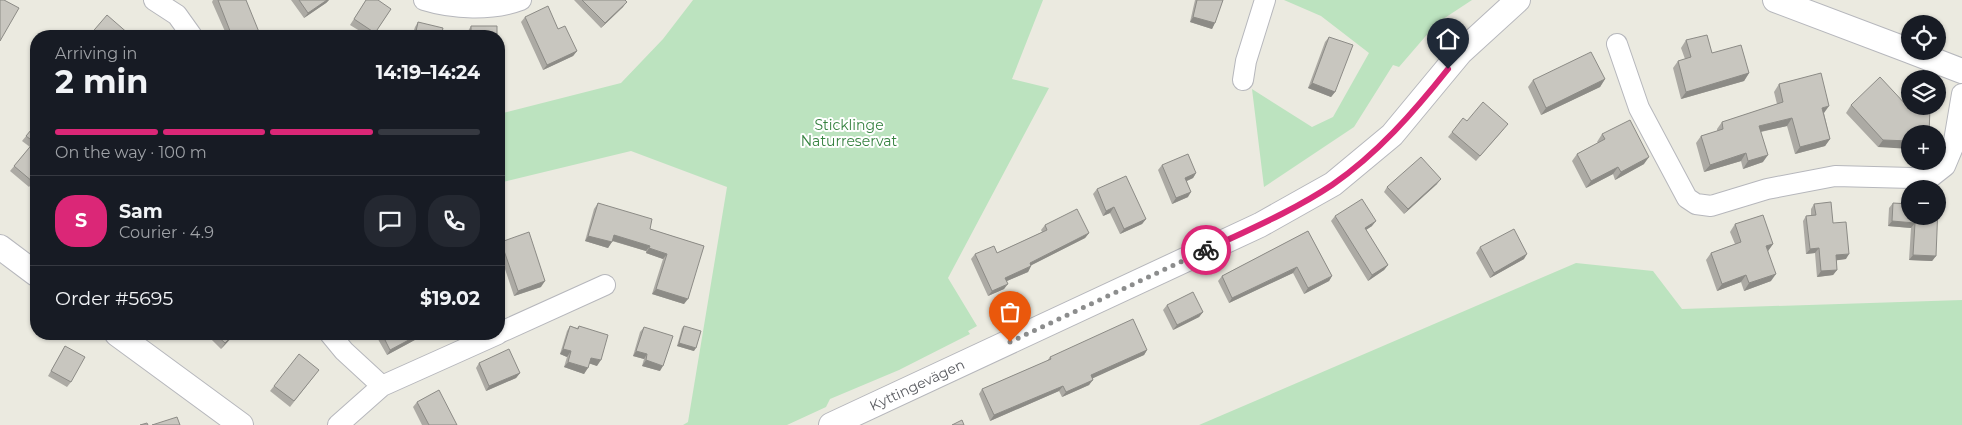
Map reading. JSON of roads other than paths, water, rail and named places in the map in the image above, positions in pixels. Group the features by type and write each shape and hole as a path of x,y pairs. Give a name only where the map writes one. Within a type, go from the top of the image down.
{"street":[{"path":"424,0 475,7 509,4 520,0"},
{"path":"1243,80 1246,61 1264,0"},
{"name":"Kyttingevägen","path":"831,425 1260,225 1332,184 1392,135 1460,53 1518,0"},
{"path":"1775,0 1901,48"},
{"path":"162,2 177,15 188,30"},
{"path":"1617,44 1639,108 1687,198 1696,204 1711,206 1767,190 1835,176 1931,177 1945,166 1953,147 1962,94"},
{"path":"1933,60 1962,71"},
{"path":"0,247 30,270"},
{"path":"505,331 605,285"},
{"path":"125,340 239,424"},
{"path":"335,340 344,351 382,386"},
{"path":"338,425 382,386 485,340"}],"park label":[{"name":"Sticklinge Naturreservat","path":"849,134"}]}
